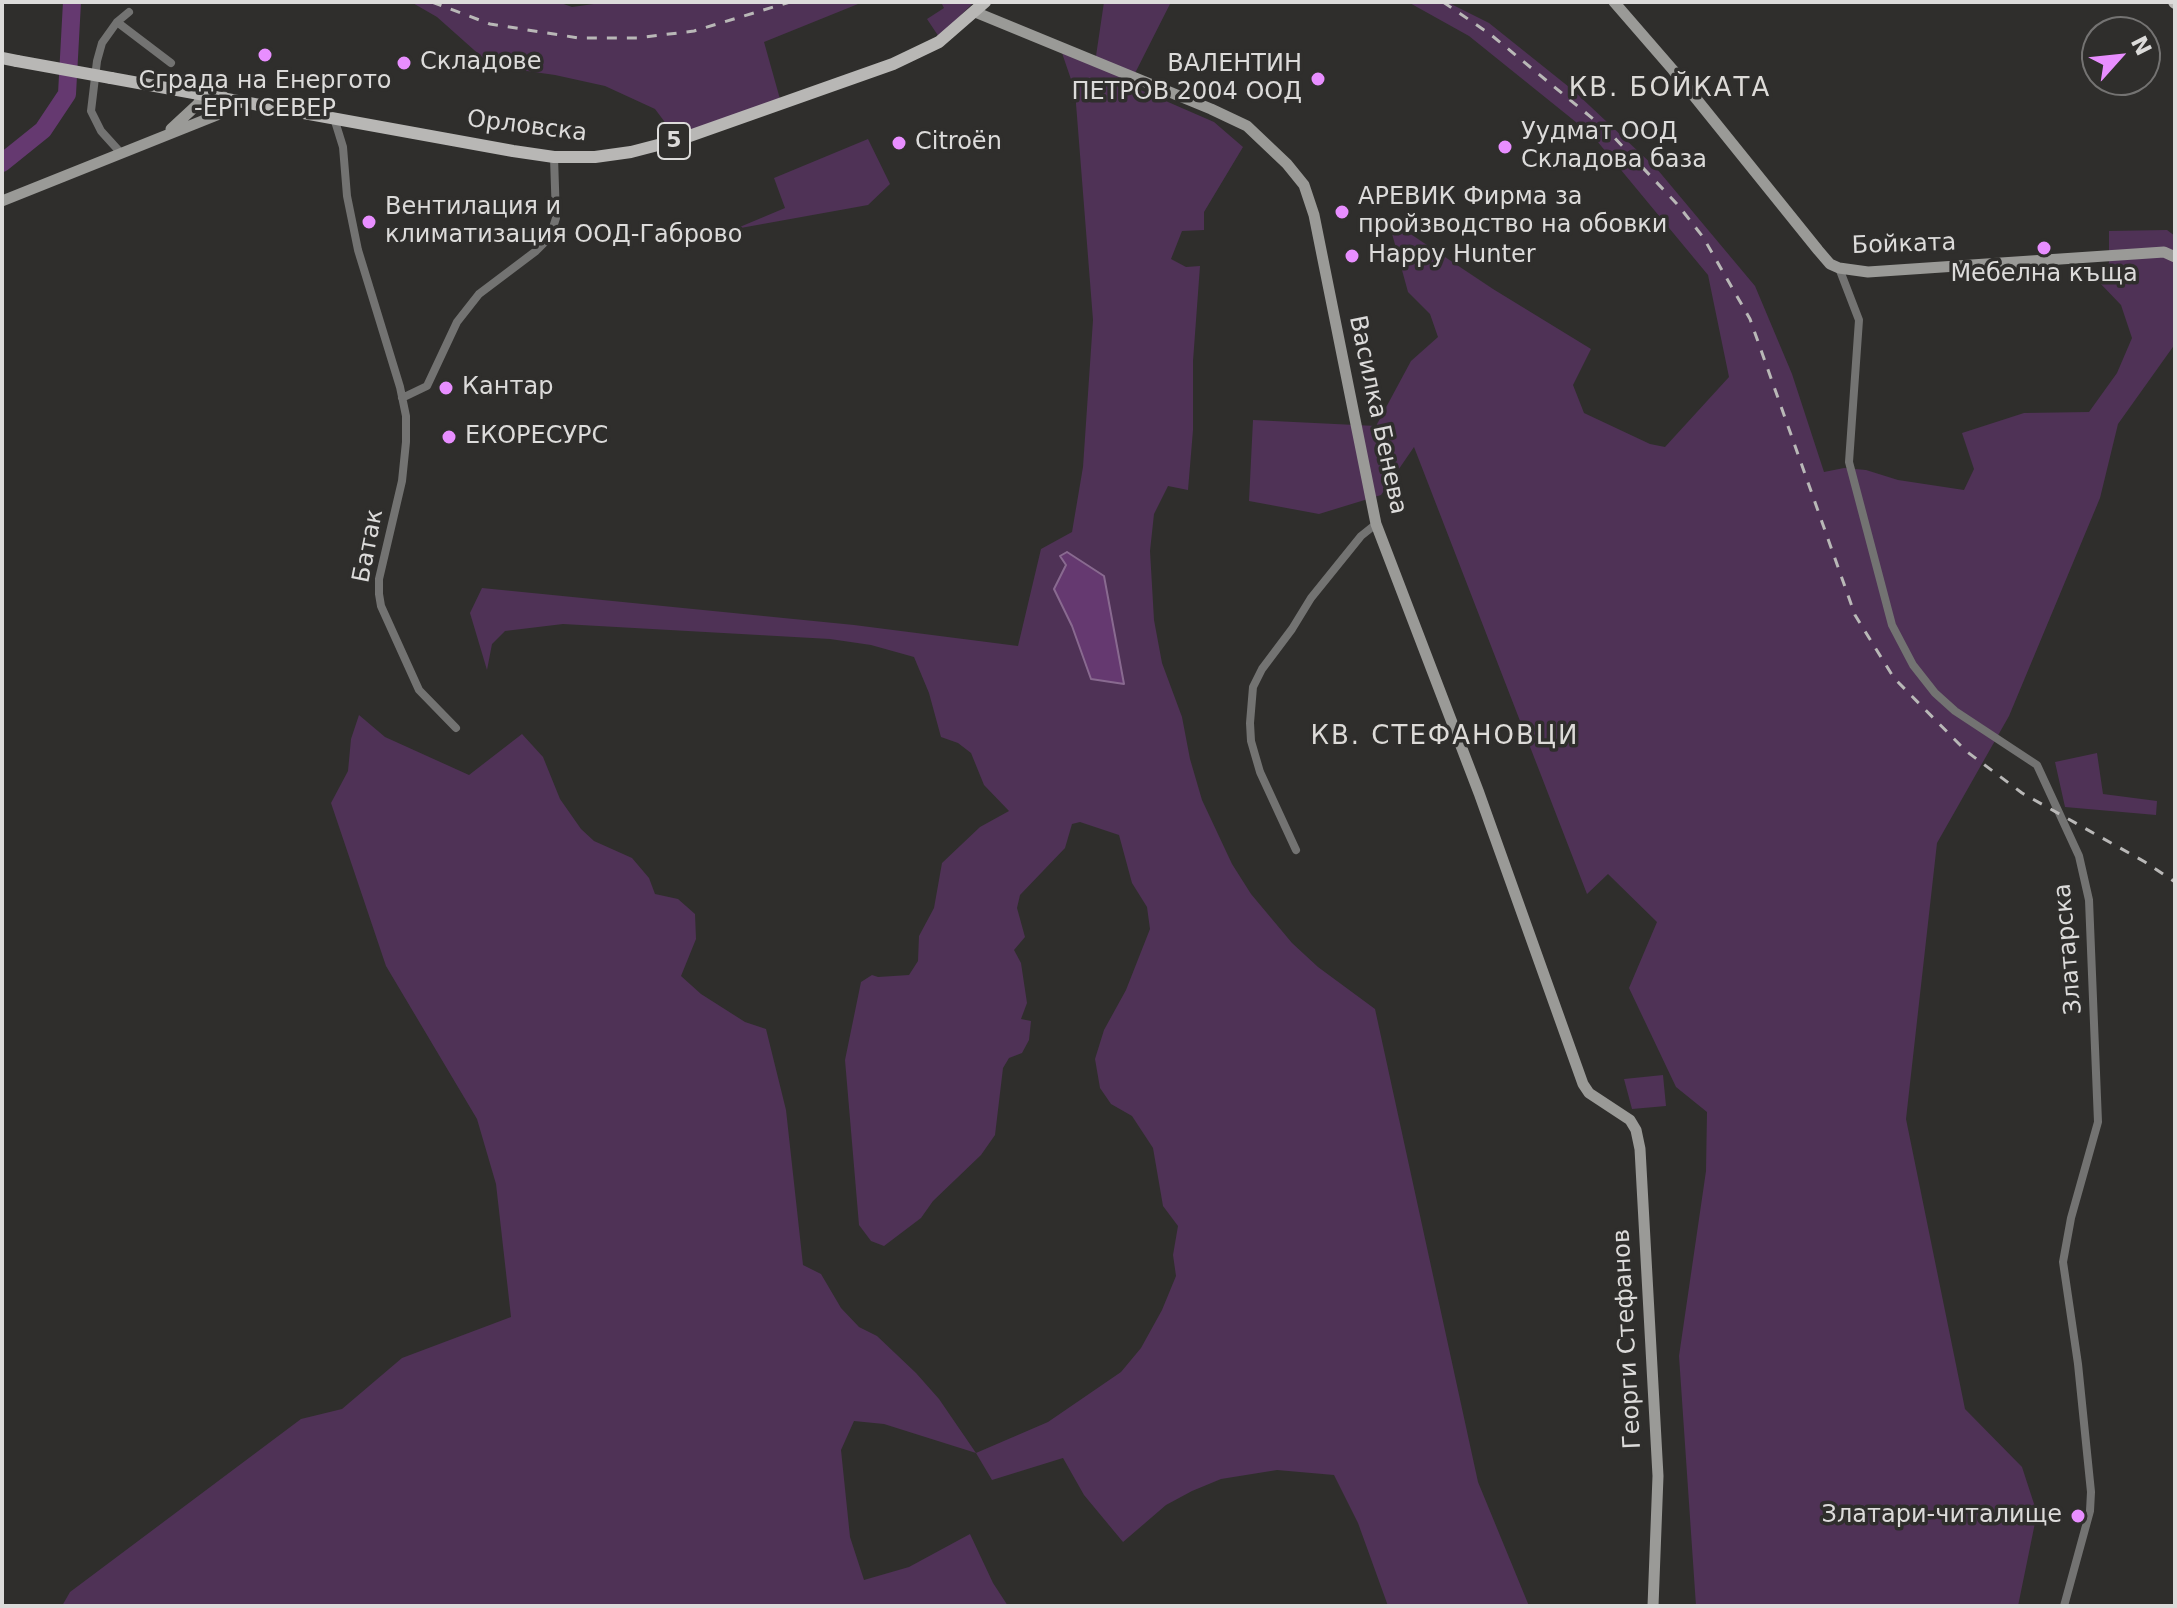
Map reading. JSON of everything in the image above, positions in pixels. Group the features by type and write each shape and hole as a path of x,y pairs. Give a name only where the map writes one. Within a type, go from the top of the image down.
{"main road":[{"name":"Орловска","path":"204,93 554,157 615,155 655,147 701,132 902,60 939,42 985,2"},
{"name":"5","path":"2,58 204,93"}],"street":[{"name":"Бойката","path":"1614,2 1830,264 1868,272 2164,252 2175,257"},
{"path":"120,152 101,131 91,111 102,43 117,22 129,12"},
{"name":"Василка Бенева","path":"975,12 1247,126 1304,185 1314,215 1376,524 1589,1093"},
{"path":"117,22 171,63"},
{"path":"167,133 198,104 204,93"},
{"path":"2,201 217,115 224,97"},
{"name":"Батак","path":"334,118 343,147 347,196 358,250 406,416 406,442 395,514 379,579 381,606 419,690 456,728"},
{"path":"402,398 427,386 457,322 479,294 550,237 556,218 554,157"},
{"name":"Златарска","path":"1839,268 1859,320 1849,462 1892,625 1913,665 1935,693 1955,711 2037,765 2079,856 2089,900 2098,1122 2071,1218 2063,1262 2091,1492 2090,1511 2064,1606"},
{"path":"1296,850 1260,772 1251,741 1251,696 1262,669 1311,598 1361,536 1376,524"},
{"name":"Георги Стефанов","path":"1589,1093 1630,1120 1636,1130 1640,1149 1658,1476 1653,1606"}],"shaded area":[{"path":"411,2 558,2 572,7 608,2 863,2 764,42 780,99 676,137 655,109 605,86 492,66 437,17"},
{"path":"941,2 974,2 939,37 927,19 944,8"},
{"path":"1104,2 1171,2 1129,85 1214,122 1243,147 1204,212 1204,230 1182,231 1171,259 1186,267 1200,266 1188,490 1168,486 1154,514 1150,551 1154,620 1162,663 1182,717 1202,800 1232,864 1251,894 1292,943 1318,967 1375,1009 1478,1482 1529,1606 1388,1606 1358,1523 1334,1475 1277,1470 1221,1479 1166,1505 1123,1542 1084,1495 1063,1458 992,1480 976,1453 1048,1422 1121,1372 1141,1348 1176,1276 1173,1255 1178,1226 1163,1206 1153,1148 1132,1116 1111,1104 1100,1088 1095,1059 1104,1030 1126,990 1150,929 1147,907 1132,883 1119,835 1080,822 1072,824 1065,848 1020,895 1017,908 1025,937 1014,950 1021,963 1027,1003 1021,1019 1031,1021 1029,1040 1022,1053 1009,1058 1003,1068 995,1135 981,1155 933,1201 921,1218 884,1246 871,1241 859,1225 845,1060 861,982 872,975 909,975 918,961 919,936 934,908 942,863 980,827 1009,811 984,785 971,753 958,743 941,737 929,693 914,657 871,645 830,639 563,624 505,631 492,644 487,670 470,613 482,588 854,625 1018,646 1041,549 1072,532 1083,467 1093,320 1075,91 1062,53 1096,56","holes":["1066,565 1104,576 1123,683 1072,626 1054,590"]},
{"path":"1408,2 1447,2 1489,23 1574,91 1657,169 1755,286 1792,374 1824,472 1844,468 1866,470 1898,480 1964,490 1974,469 1962,433 2024,413 2089,412 2117,373 2132,338 2121,305 2098,281 2109,263 2109,231 2167,230 2175,236 2175,344 2118,424 2100,498 2009,716 1937,843 1906,1119 1965,1409 2022,1467 2037,1513 2018,1606 1696,1606 1679,1356 1706,1171 1707,1112 1676,1087 1629,988 1657,922 1608,874 1587,894 1414,447 1381,495 1319,514 1249,501 1253,420 1376,426 1411,361 1438,337 1430,314 1408,292 1388,219 1591,349 1573,385 1584,413 1650,444 1665,447 1729,377 1708,275 1592,135 1469,36"},
{"path":"868,139 890,184 868,205 735,229 785,208 774,178"},
{"path":"1067,552 1104,576 1124,684 1091,679 1072,626 1054,589 1066,565 1060,556"},
{"path":"359,715 385,737 469,775 522,734 543,757 560,799 581,829 594,841 632,858 649,878 655,894 678,899 695,914 696,939 681,976 701,994 745,1022 766,1029 786,1110 803,1265 821,1274 841,1308 859,1327 877,1336 939,1399 976,1453 884,1424 854,1421 841,1450 850,1537 864,1580 909,1567 970,1534 993,1583 1008,1606 62,1606 70,1592 301,1419 342,1409 402,1358 511,1317 496,1184 477,1119 386,966 331,803 348,771 351,739"},
{"path":"2097,753 2103,794 2157,801 2156,815 2065,807 2055,762"},
{"path":"1663,1075 1666,1106 1632,1109 1624,1079"}],"waterway":[{"path":"2,163 43,130 67,94 72,2"}],"railway":[{"path":"432,2 490,24 579,38 637,38 694,31 790,2"},
{"path":"1443,2 1490,34 1609,132 1678,205 1703,237 1750,319 1855,615 1894,678 1966,751 2022,793 2175,882"}],"place":[{"name":"Сграда на Енергото -ЕРП СЕВЕР","path":"265,55"},
{"name":"Складове","path":"404,63"},
{"name":"ВАЛЕНТИН ПЕТРОВ 2004 ООД","path":"1318,79"},
{"name":"Citroën","path":"899,143"},
{"name":"Уудмат ООД Складова база","path":"1505,147"},
{"name":"АРЕВИК Фирма за пройзводство на обовки","path":"1342,212"},
{"name":"Вентилация и климатизация ООД-Габрово","path":"369,222"},
{"name":"Мебелна къща","path":"2044,248"},
{"name":"Happy Hunter","path":"1352,256"},
{"name":"Кантар","path":"446,388"},
{"name":"ЕКОРЕСУРС","path":"449,437"},
{"name":"Златари-читалище","path":"2078,1516"}],"district":[{"name":"КВ. БОЙКАТА","path":"1670,89"},
{"name":"КВ. СТЕФАНОВЦИ","path":"1445,737"}]}
